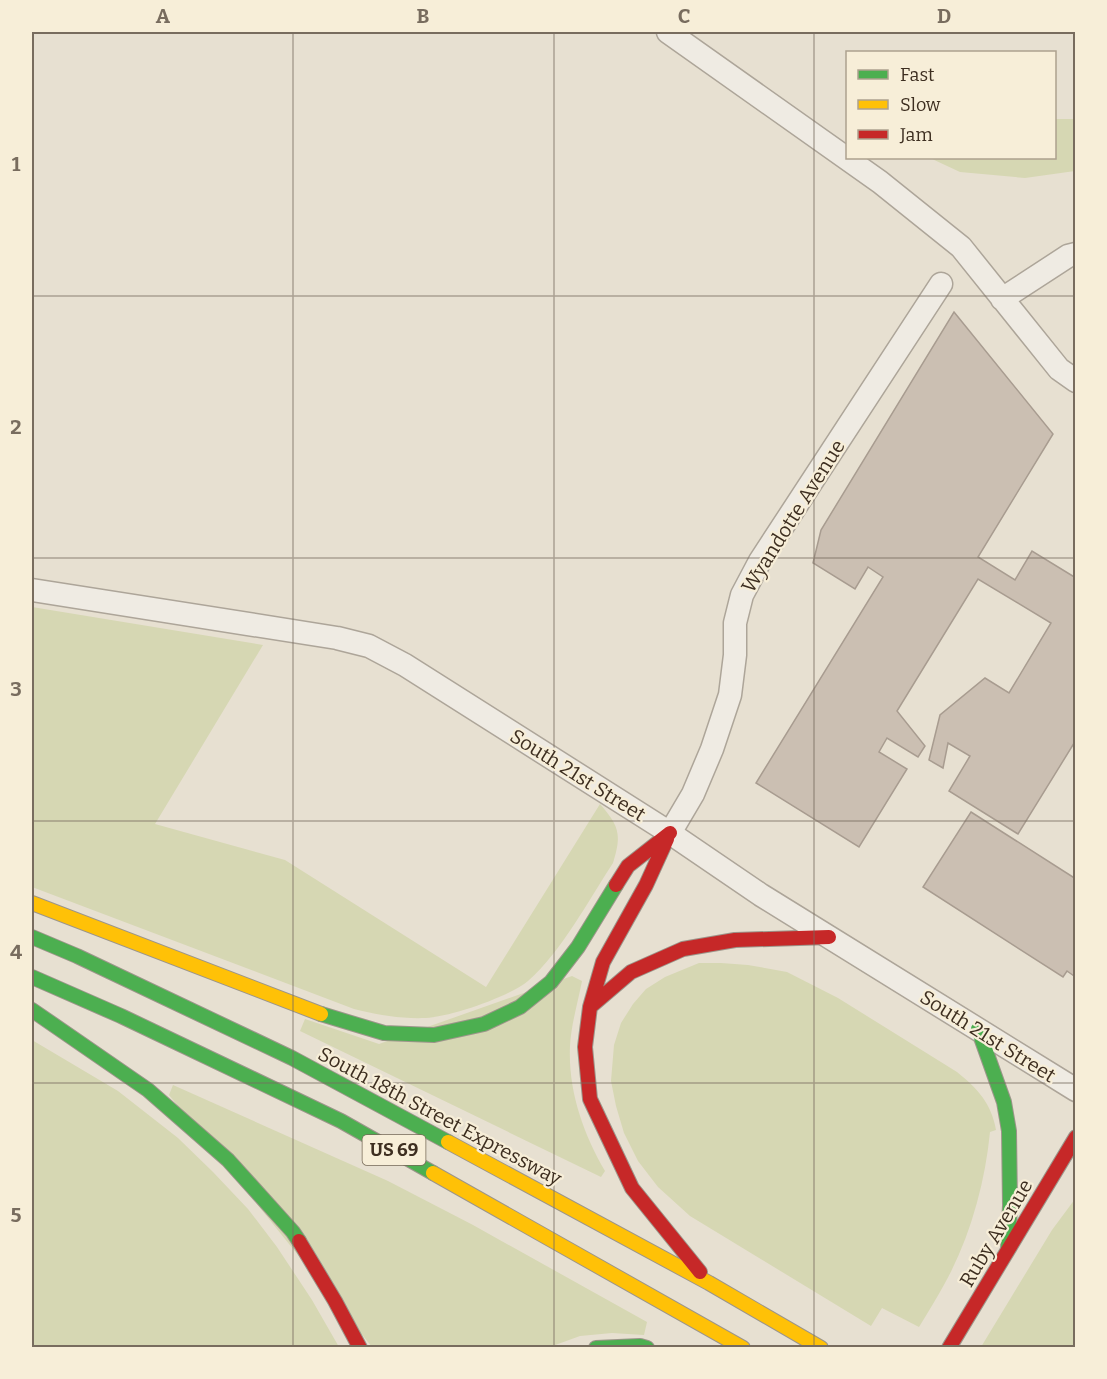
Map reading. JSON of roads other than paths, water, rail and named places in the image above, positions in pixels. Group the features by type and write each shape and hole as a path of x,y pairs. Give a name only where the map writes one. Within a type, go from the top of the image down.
{"main road":[{"path":"32,903 331,1018 384,1033 434,1035 484,1024 520,1007 551,982 578,947 628,866 670,833"},
{"path":"670,833 646,885 603,962 590,1007 585,1047 590,1099 632,1188 709,1283"},
{"name":"South 18th Street Expressway","path":"32,937 292,1058 709,1283 821,1347"},
{"path":"590,1007 631,972 683,949 735,940 829,937"},
{"name":"US 69","path":"32,977 121,1016 341,1121 743,1347"},
{"path":"32,1010 148,1090 228,1160 293,1232 360,1347"},
{"path":"978,1029 1004,1102 1009,1131 1008,1252"},
{"name":"Ruby Avenue","path":"949,1347 1076,1137"},
{"path":"596,1347 647,1347"}],"street":[{"path":"668,32 846,158"},
{"path":"847,159 961,247 1059,369 1076,381"},
{"path":"1002,298 1068,256 1076,254"},
{"name":"Wyandotte Avenue","path":"670,833 693,794 712,748 730,694 735,655 735,623 742,595 760,561 941,284"},
{"name":"South 21st Street","path":"32,590 337,638 369,646 405,665 670,833 761,895 1076,1090"}]}
